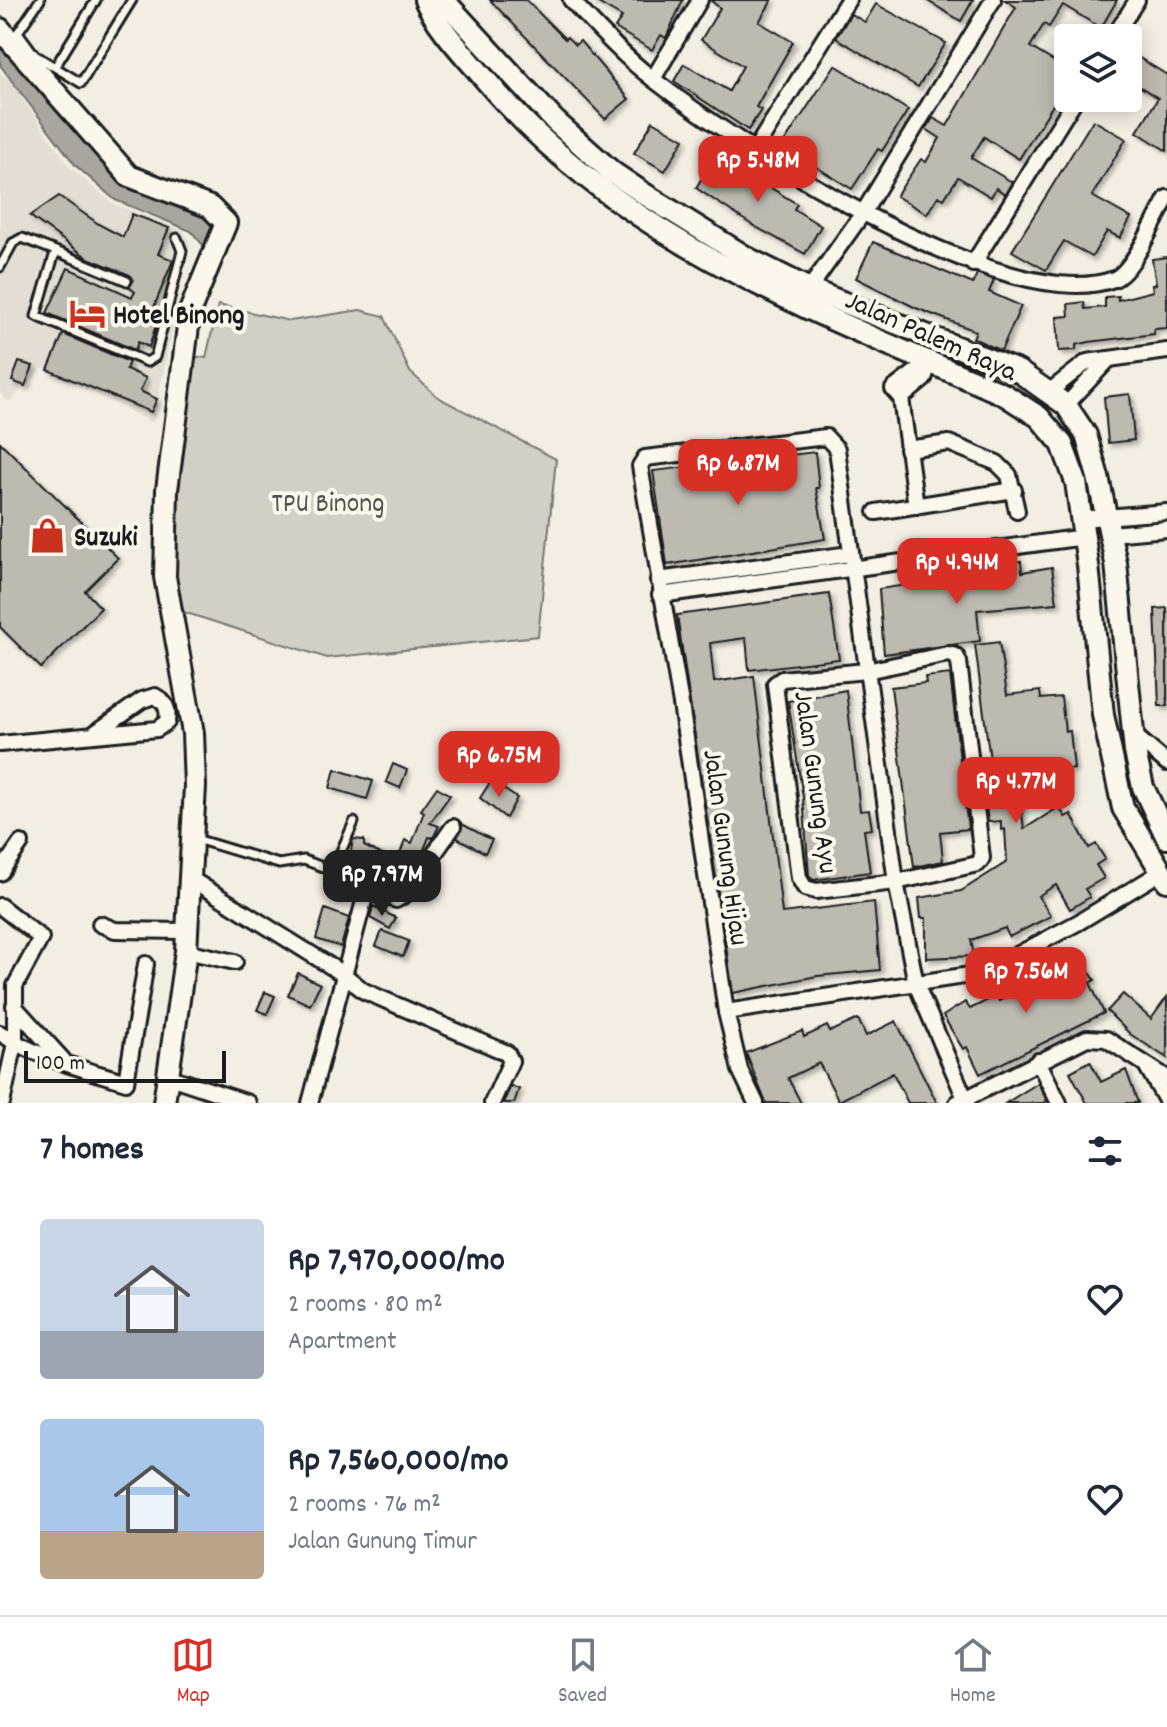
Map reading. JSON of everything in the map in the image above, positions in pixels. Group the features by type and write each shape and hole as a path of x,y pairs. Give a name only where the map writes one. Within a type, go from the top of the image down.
{"street":[{"name":"Jalan Palem Raya","path":"425,0 437,22 509,108 583,176 661,231 765,291 928,366 1005,395 1039,417 1062,444 1076,482 1103,715 1123,808 1164,876"},
{"name":"Jalan Palem Raya","path":"440,0 450,7 555,121 612,172 749,259 809,289 1018,371 1066,405 1086,435 1110,533 1143,787 1167,838"},
{"path":"571,0 653,79 756,148 863,213 973,264 1047,283 1113,279 1128,267 1167,198"},
{"path":"653,79 700,0"},
{"path":"756,148 848,0"},
{"path":"809,289 863,213 993,0"},
{"path":"1122,24 1137,0"},
{"path":"0,29 123,170 138,180 210,207 226,223 190,311 183,347 165,528 165,577 193,733 194,839 186,941 170,1077 164,1103"},
{"path":"973,264 1067,112"},
{"path":"916,506 897,394 924,379 939,340"},
{"path":"1050,391 1060,386 1075,369 1109,359 1167,351"},
{"path":"1066,405 1109,359"},
{"name":"Jalan Gunung Hijau","path":"756,1103 740,1070 726,1012 681,704 640,469 645,458 830,439 837,449 851,560"},
{"path":"907,449 949,443 997,463 1009,475 1017,511"},
{"path":"876,512 1014,490"},
{"path":"1084,535 1110,533 1167,512"},
{"path":"659,588 851,560 1167,529"},
{"path":"851,560 896,882 916,984 963,1102 1087,1038 1097,1037 1167,1078"},
{"path":"866,671 948,654 956,656 959,662 982,858 978,864 896,882"},
{"name":"Jalan Gunung Ayu","path":"866,671 782,679 775,684 799,878 805,888 816,891 896,882"},
{"path":"0,744 157,729 167,722 169,713 164,702 155,696 142,700 95,733"},
{"path":"1135,736 1167,763"},
{"path":"310,1103 365,897 375,892 396,900 406,894 453,827"},
{"path":"0,873 21,843"},
{"path":"726,1012 983,973 1009,962 1164,876"},
{"path":"191,879 343,974 364,991 510,1055 508,1069 493,1102"},
{"path":"0,906 41,938 15,983 15,1043 2,1103"},
{"path":"100,924 115,930 186,941 235,962"},
{"path":"0,1033 15,1043 66,1064 126,1082 146,964"},
{"path":"14,1006 66,1064"},
{"path":"1038,1061 1059,1103"},
{"path":"1145,1064 1167,1102"},
{"path":"170,1077 248,1103"}],"lane":[{"path":"40,0 18,32 35,55 81,83 132,0"},
{"path":"55,67 96,0"},
{"path":"0,267 13,243 22,238 127,281"},
{"path":"58,252 54,256 36,316 145,363 155,357 182,251 177,238"},
{"path":"194,839 279,864 304,860 328,869 334,867 354,822"}],"shaded area":[{"path":"0,27 128,181 205,217 218,234 208,251 191,231 115,200 76,166 0,65"},
{"name":"Hotel Binong","path":"0,73 10,80 69,166 112,203 183,231 190,243 153,423 43,368 9,402 0,393"}],"green space":[{"name":"TPU Binong","path":"218,305 290,321 360,310 384,316 410,372 439,398 556,459 538,636 327,658 177,610 170,555 190,356 206,358"}],"building":[{"path":"490,0 526,0 565,39 567,37 575,45 580,41 629,99 605,119"},
{"path":"593,0 683,0 666,38 661,35 652,50 615,28 622,17"},
{"path":"710,0 772,0 759,22 793,42 756,107 761,110 748,130 674,81 684,64 729,91 743,66 701,40 720,8"},
{"path":"926,0 973,0 961,21"},
{"path":"1005,0 1117,0 1103,24 1094,24 1063,5 1049,27 1044,24 1030,47 1054,62 1054,103 1019,159 984,137 971,158 1012,182 1005,194 996,188 991,197 958,177 944,199 938,196 927,214 896,196 921,159 926,162 940,138 926,129 933,118 947,126 1016,7"},
{"path":"876,4 946,43 918,87 836,38 851,14 865,22"},
{"path":"1142,60 1167,75 1167,151 1137,132 1158,98 1142,88"},
{"path":"835,65 908,110 882,151 878,149 852,189 782,146"},
{"path":"1093,120 1126,139 1092,196 1131,218 1120,238 1107,231 1092,257 1064,241 1046,270 1012,251"},
{"path":"653,121 684,139 665,171 634,153"},
{"path":"716,154 797,204 794,209 821,226 805,254 752,225 696,188"},
{"path":"59,196 123,237 132,214 169,228 158,254 173,260 148,322 156,325 149,347 138,342 135,350 47,313 68,268 132,297 135,292 129,287 133,281 130,275 88,258 30,216"},
{"path":"873,242 973,284 977,273 994,280 989,292 1021,306 1001,351 973,338 976,331 916,308 856,278"},
{"path":"1167,257 1167,328 1154,329 1154,334 1089,342 1076,345 1076,350 1059,351 1057,317 1069,316 1068,304 1084,302 1085,309 1105,307 1105,297 1118,296 1118,300 1153,291 1152,285 1156,284 1152,259"},
{"path":"63,334 129,362 126,369 146,378 140,391 157,399 151,412 48,370"},
{"path":"19,362 33,366 25,386 12,381"},
{"path":"1130,394 1134,440 1108,443 1104,397"},
{"name":"Suzuki","path":"0,442 118,558 85,591 101,608 41,668 0,627"},
{"path":"815,452 819,488 816,488 825,539 667,565 653,471"},
{"path":"1021,561 1022,572 1052,567 1057,603 977,610 980,641 884,654 879,589 1000,571 1000,564"},
{"path":"829,594 839,659 749,670 746,638 710,643 714,682 754,676 782,913 874,902 880,970 817,976 733,993 677,615"},
{"path":"1167,608 1167,706 1159,706 1155,609"},
{"path":"999,642 1007,695 1040,691 1041,699 1061,697 1065,732 1070,731 1074,769 1017,775 1024,829 1059,807 1065,817 1071,814 1089,848 1096,844 1105,859 1096,865 1104,878 1085,889 1090,897 1070,909 1056,885 1038,896 1051,916 1009,937 1005,928 971,940 974,956 926,958 926,918 921,918 919,898 961,891 1007,862 1005,829 1001,830 1001,821 988,822 986,807 996,806 975,645"},
{"path":"950,674 968,829 940,832 943,861 914,867 891,687 926,683 925,677"},
{"path":"846,690 860,811 869,810 872,829 864,830 870,872 813,880 809,875 803,798 788,701"},
{"path":"393,764 407,770 400,788 386,782"},
{"path":"335,769 373,781 367,799 330,788"},
{"path":"491,781 517,798 506,818 480,798"},
{"path":"437,787 450,795 430,823 439,826 402,883 362,863 361,877 347,876 353,839 364,840 364,846 397,862 405,840 412,843 424,812 421,810"},
{"path":"462,824 492,840 485,853 457,838"},
{"path":"373,906 396,918 390,929 370,918"},
{"path":"325,909 349,918 341,947 316,939"},
{"path":"382,931 409,941 403,957 376,946"},
{"path":"1078,955 1095,980 1090,983 1104,1013 980,1074 967,1047 963,1049 943,1016 965,1002 970,1009 996,996 999,1001 1046,976 1044,971"},
{"path":"298,973 320,984 310,1005 288,995"},
{"path":"265,992 275,996 267,1014 257,1010"},
{"path":"1123,994 1151,1019 1167,997 1167,1058 1130,1034 1107,1011"},
{"path":"858,1019 866,1036 896,1021 937,1103 908,1103 893,1073 839,1101 819,1063 788,1078 801,1103 766,1103 746,1053 802,1031 804,1037 827,1026 830,1032"},
{"path":"1090,1061 1101,1082 1126,1070 1138,1103 1087,1103 1070,1072"},
{"path":"1038,1083 1047,1101 1044,1103 1006,1103"},
{"path":"511,1086 519,1089 514,1103 503,1103"}],"place":[{"name":"Hotel Binong","path":"87,313"},
{"name":"Suzuki","path":"48,535"}]}
